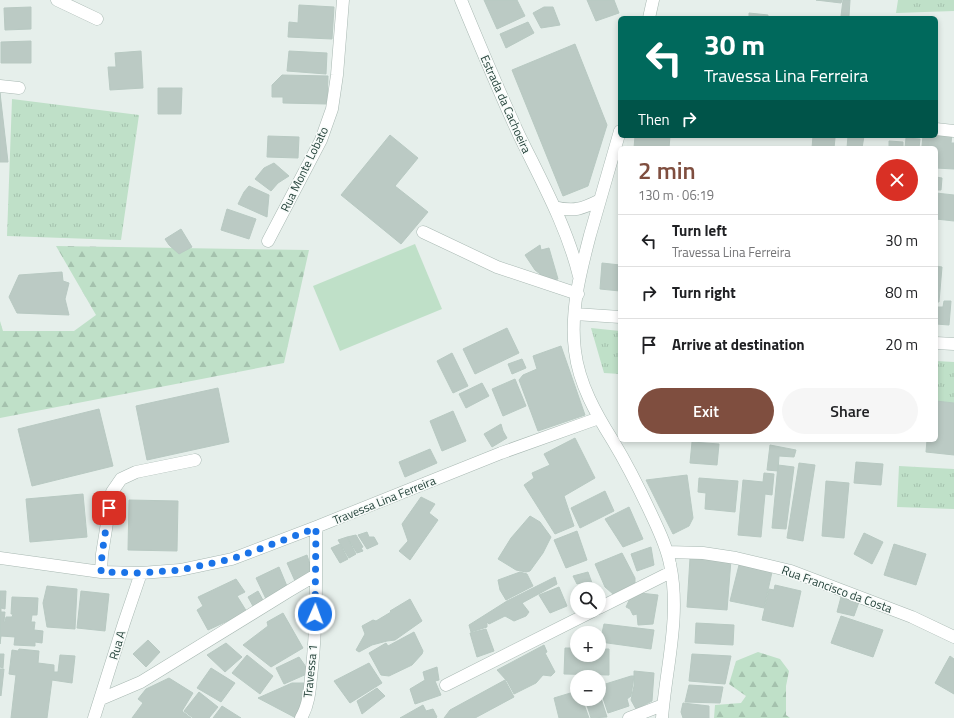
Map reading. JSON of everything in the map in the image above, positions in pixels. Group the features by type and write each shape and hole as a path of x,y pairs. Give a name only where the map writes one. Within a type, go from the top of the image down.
{"street":[{"path":"57,0 97,19"},
{"name":"Rua Monte Lobato","path":"268,241 321,140 332,109 337,75 343,0"},
{"name":"Estrada da Cachoeira","path":"461,0 495,83 554,207 571,248 579,278"},
{"path":"644,0 650,16"},
{"path":"650,16 653,0"},
{"path":"0,86 18,88"},
{"path":"938,129 954,131"},
{"path":"618,138 579,278 575,314 575,352 586,391 599,418 642,493 667,552 674,598 673,623 662,718"},
{"path":"554,207 566,210 581,209 600,200"},
{"path":"423,232 497,267 578,294"},
{"path":"575,314 618,318"},
{"path":"938,343 954,344"},
{"name":"Travessa Lina Ferreira","path":"0,558 101,572 141,573 180,570 232,559 316,528 501,453 599,418"},
{"path":"101,572 102,554 112,492 121,479 136,472 195,460"},
{"name":"Travessa 1","path":"301,718 306,710 314,652 316,528"},
{"name":"Rua Francisco da Costa","path":"667,552 692,552 730,557 791,571 912,617 954,637"},
{"path":"606,604 671,572"},
{"name":"Rua A","path":"94,718 141,573"},
{"path":"101,700 141,682 289,590 316,575"},
{"path":"446,685 579,618"},
{"path":"629,718 663,704"}],"green space":[{"path":"898,0 954,0 954,11 896,13"},
{"path":"12,99 139,115 121,240 7,236"},
{"path":"415,244 442,309 340,351 313,286"},
{"path":"56,246 309,250 284,363 0,418 0,321 3,331 74,331 96,315"},
{"path":"591,328 618,331 618,374 604,373"},
{"path":"938,361 954,362 954,403 938,402"},
{"path":"899,466 954,469 954,509 897,507"},
{"path":"758,652 780,659 789,671 786,686 786,715 790,718 714,718 715,705 741,703 746,696 729,684 736,661"}],"building":[{"path":"484,0 517,0 525,16 497,29"},
{"path":"587,0 614,0 619,13 596,21"},
{"path":"816,0 842,0 841,3"},
{"path":"843,0 850,0 849,16 841,16"},
{"path":"299,5 334,7 332,39 288,37 289,22 298,23"},
{"path":"31,7 31,29 5,30 4,8"},
{"path":"544,7 553,7 560,25 541,28 533,13"},
{"path":"749,13 768,15 768,16 749,16"},
{"path":"528,22 534,33 506,48 500,34"},
{"path":"31,41 31,63 1,63 1,42"},
{"path":"575,44 607,125 588,186 563,196 512,70"},
{"path":"141,51 143,88 110,90 108,67 116,67 115,53"},
{"path":"289,51 327,53 326,74 287,71"},
{"path":"282,75 328,76 327,104 283,103 283,97 272,97 272,85"},
{"path":"158,88 182,88 181,114 158,114"},
{"path":"0,93 8,162 0,162"},
{"path":"938,133 952,134 951,143 954,143 954,169 938,168 938,146 922,146 923,138 938,138"},
{"path":"390,135 418,158 395,186 428,212 401,244 341,195"},
{"path":"268,136 299,137 298,158 267,157"},
{"path":"635,138 670,138 669,146 634,146"},
{"path":"813,138 835,138 834,146 812,146"},
{"path":"848,138 864,138 862,146 847,146"},
{"path":"906,138 920,139 919,146 905,146"},
{"path":"889,141 903,142 903,146 889,146"},
{"path":"274,163 289,176 278,183 271,191 255,179 264,168"},
{"path":"938,177 942,178 941,190 938,190"},
{"path":"249,186 269,195 267,217 238,204"},
{"path":"938,193 954,195 954,221 938,219"},
{"path":"227,209 256,219 249,239 221,230"},
{"path":"181,229 192,247 179,254 165,239"},
{"path":"540,245 541,250 549,248 558,279 549,281 535,270 525,255"},
{"path":"602,263 618,265 618,291 600,289"},
{"path":"938,266 942,267 938,302"},
{"path":"62,272 63,281 69,283 65,299 69,315 17,313 9,297 19,275"},
{"path":"944,301 951,301 949,325 938,324 938,307 943,307"},
{"path":"507,328 519,353 475,374 463,349"},
{"path":"561,346 585,415 538,431 519,380 523,375 537,369 533,356"},
{"path":"452,353 468,386 453,393 437,361"},
{"path":"522,359 526,368 512,374 508,364"},
{"path":"515,379 526,406 503,416 492,389"},
{"path":"482,383 489,396 466,408 459,394"},
{"path":"218,388 229,442 147,460 136,406"},
{"path":"938,401 954,403 954,455 926,452 927,442 938,442"},
{"path":"99,409 113,466 32,486 18,429"},
{"path":"453,411 466,441 442,451 430,421"},
{"path":"501,424 507,438 492,447 484,434"},
{"path":"575,438 595,478 564,496 574,526 555,534 524,485 534,478 532,473 550,465 544,454"},
{"path":"692,442 719,444 717,465 690,463"},
{"path":"770,445 796,450 794,457 779,456 778,471 767,470"},
{"path":"430,449 437,463 405,477 399,462"},
{"path":"856,462 883,464 881,485 854,483"},
{"path":"799,463 815,465 803,541 787,538"},
{"path":"778,465 794,467 786,529 772,528"},
{"path":"764,473 774,474 772,495 765,494 761,537 738,535 743,480 763,482"},
{"path":"687,475 693,518 689,526 673,534 646,480"},
{"path":"699,478 738,481 735,512 705,509 706,493 698,492"},
{"path":"826,481 849,483 844,538 822,536"},
{"path":"605,491 614,511 580,528 571,508"},
{"path":"83,494 87,537 30,542 26,499"},
{"path":"421,497 435,504 429,513 438,520 410,560 399,551 408,541 402,524"},
{"path":"129,500 178,501 177,551 128,550"},
{"path":"629,507 643,539 623,547 605,519"},
{"path":"530,516 540,522 551,537 543,553 530,571 526,572 516,570 498,559 511,538"},
{"path":"577,531 587,560 566,568 554,540"},
{"path":"367,532 369,537 374,537 378,544 367,549 358,535"},
{"path":"864,533 883,542 872,564 854,554"},
{"path":"356,535 363,547 361,548 363,551 357,553 347,537"},
{"path":"347,537 356,554 349,558 338,540"},
{"path":"340,544 348,559 340,563 331,548"},
{"path":"894,544 926,554 916,585 884,575"},
{"path":"651,547 654,565 637,571 631,554"},
{"path":"622,553 635,578 635,583 613,594 606,588 606,582 603,582 595,564"},
{"path":"307,555 313,574 295,581 287,563"},
{"path":"690,558 731,560 727,610 687,607"},
{"path":"739,565 772,572 764,608 730,601"},
{"path":"279,567 289,591 267,601 256,578"},
{"path":"520,572 527,574 533,586 506,600 500,590 498,580"},
{"path":"588,572 592,582 576,582 573,576"},
{"path":"555,577 557,584 522,603 529,612 526,616 514,621 505,616 489,624 487,622 487,627 471,632 469,625 507,601"},
{"path":"236,579 245,592 237,596 247,612 208,630 197,610 203,606 198,597"},
{"path":"775,585 801,591 793,627 762,620 769,589 774,590"},
{"path":"47,586 77,589 75,629 47,627 43,603"},
{"path":"559,587 567,606 550,613 539,595"},
{"path":"0,591 6,591 5,609 1,608 1,612 5,612 4,622 6,617 12,617 13,614 11,614 12,597 38,598 37,615 32,615 31,622 35,622 34,630 43,631 42,643 35,642 35,646 14,645 15,637 1,636 0,644"},
{"path":"81,591 109,594 105,631 77,628"},
{"path":"258,591 264,602 254,608 248,597"},
{"path":"640,593 658,595 653,624 638,625 637,614 633,615 630,609 626,607 632,594"},
{"path":"841,597 859,602 854,616 837,612"},
{"path":"410,599 422,621 395,640 372,645 359,652 356,650 365,634 362,626 373,620 376,621"},
{"path":"283,613 303,648 271,667 243,645 268,626 267,622"},
{"path":"841,616 883,630 873,657 831,643"},
{"path":"696,623 734,625 733,645 695,643"},
{"path":"604,624 654,630 651,649 606,643 606,626 604,626"},
{"path":"486,629 494,651 477,657 470,633"},
{"path":"414,632 423,651 422,654 412,665 389,676 381,675 369,653 386,643 388,646"},
{"path":"148,640 160,652 146,667 133,654"},
{"path":"226,643 242,657 225,672 207,655"},
{"path":"544,645 547,652 545,653 555,672 551,676 543,675 536,683 514,694 507,681 497,670"},
{"path":"565,648 570,648 570,662 606,662 606,649 609,649 609,675 606,675 606,670 570,670 570,674 564,674"},
{"path":"19,649 39,651 38,663 54,665 54,672 58,672 60,655 75,656 72,683 52,680 47,718 11,718 16,675 9,674 12,650 18,651"},
{"path":"0,654 4,654 3,668 0,667"},
{"path":"692,654 731,656 725,684 689,681"},
{"path":"247,655 273,676 260,694 232,673"},
{"path":"950,656 954,659 954,694 935,683"},
{"path":"299,657 309,673 284,684 276,668"},
{"path":"369,663 382,683 350,703 334,681"},
{"path":"437,667 439,680 435,681 441,695 415,704 410,689 425,680 423,672"},
{"path":"211,668 235,683 221,702 197,688"},
{"path":"0,669 4,669 1,696 0,695"},
{"path":"634,671 654,673 652,701 636,709 631,700 634,686"},
{"path":"634,676 631,696 627,699 629,706 608,713 606,706 606,684"},
{"path":"169,678 193,693 182,711 191,718 132,718 143,703 138,699 146,689"},
{"path":"505,680 514,697 475,718 444,718 450,710"},
{"path":"292,683 306,683 304,708 296,718 258,698"},
{"path":"689,685 723,687 720,703 685,702"},
{"path":"377,688 385,696 362,714 357,701"},
{"path":"199,692 218,707 209,718 193,718 184,711"},
{"path":"570,693 570,706 585,706 589,718 559,718 554,698"},
{"path":"683,703 709,706 709,718 683,718 681,712"},
{"path":"423,705 426,711 433,709 437,717 400,718"},
{"path":"222,706 241,718 213,718"},
{"path":"587,706 603,706 607,717 591,718"}],"route":[{"path":"109,508 102,554 101,572 141,573 180,570 232,559 316,528 315,614"}]}
